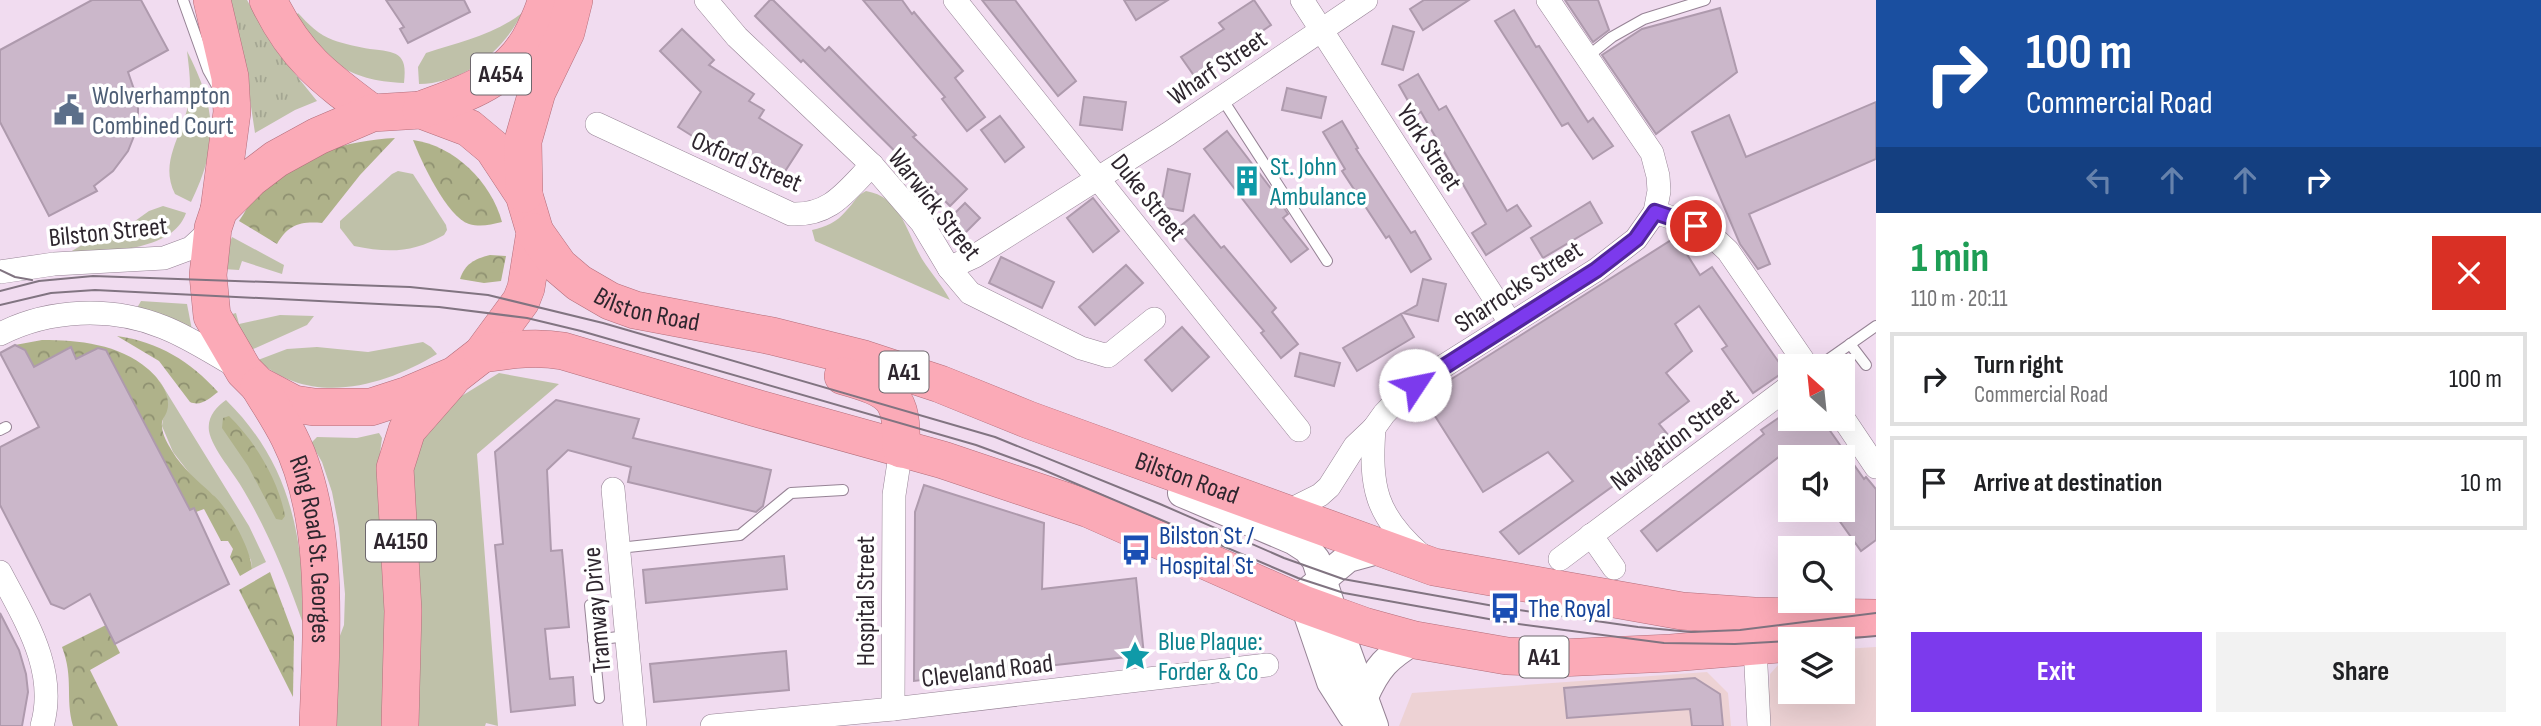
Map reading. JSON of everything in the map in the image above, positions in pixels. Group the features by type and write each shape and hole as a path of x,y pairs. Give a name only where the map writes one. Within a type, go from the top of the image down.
{"highway":[{"name":"Ring Road St. Georges","path":"212,0 230,76 232,112 208,275 212,316 290,438 310,495 316,528 321,618 318,726"},
{"path":"268,0 293,44 324,78 372,113"},
{"name":"A454","path":"421,110 474,90 500,75 527,46 546,0"},
{"name":"A454","path":"524,195 523,141 537,92 566,32 574,0"},
{"name":"A4150","path":"216,219 251,178 276,159 318,136 372,113 421,110 469,128 493,148 524,195 535,232 526,288 521,301 468,365 407,430 394,468 403,611 400,726"},
{"name":"Bilston Road","path":"535,232 559,266 579,283 610,301 635,310 772,335 864,359 940,384 1163,470 1434,566 1682,611 1754,616 1876,618"},
{"path":"635,310 695,335 880,389 891,397 901,416 901,449"},
{"name":"A41","path":"468,365 516,348 542,347 563,351 951,463 1089,509 1415,640 1507,656 1559,658 1773,645"},
{"path":"251,378 294,404 314,407 371,407 408,395 468,365"},
{"path":"1855,633 1876,629"}],"street":[{"name":"Warwick Street","path":"706,0 737,37 872,164 922,223 948,268 970,293 1081,348 1108,356 1154,318"},
{"name":"Duke Street","path":"955,0 1299,430"},
{"name":"York Street","path":"1302,0 1511,324"},
{"name":"Wharf Street","path":"948,268 975,256 1168,134 1366,0"},
{"path":"1548,0 1652,153 1659,191 1655,212 1696,226 1711,235 1728,251 1799,354"},
{"name":"Oxford Street","path":"597,124 624,148 791,214 808,215 822,211 840,197 872,164"},
{"name":"Sharrocks Street","path":"1284,513 1320,495 1329,487 1355,446 1403,394 1596,270 1636,239 1655,212"},
{"name":"Bilston Street","path":"5,267 164,258 191,248 216,219"},
{"path":"0,320 98,314 130,317 163,327 251,378"},
{"path":"0,334 43,317"},
{"name":"Navigation Street","path":"1560,559 1778,395"},
{"path":"1374,428 1372,472 1381,506 1399,534 1434,566"},
{"path":"1852,431 1876,467"},
{"path":"865,439 888,471 894,495"},
{"path":"894,495 901,449"},
{"path":"1163,470 1182,493 1283,535 1307,549 1316,560 1331,682 1352,715 1364,726"},
{"name":"Tramway Drive","path":"613,489 635,726"},
{"name":"Hospital Street","path":"892,709 894,495"},
{"path":"1591,535 1614,568"},
{"path":"1320,600 1348,558 1381,549"},
{"path":"0,572 41,656 47,681 44,724"},
{"path":"1320,600 1364,697 1374,726"},
{"path":"1364,697 1381,665 1395,652 1415,640"},
{"path":"1759,726 1773,645"},
{"name":"Cleveland Road","path":"712,726 892,709 1267,665"}],"lane":[{"path":"183,0 208,70 232,112"},
{"path":"1587,57 1612,37 1644,19 1705,0"},
{"path":"1221,97 1327,261"},
{"path":"1836,354 1876,326"},
{"path":"1850,344 1866,365"},
{"path":"619,548 740,535 791,493 843,490"},
{"path":"590,605 599,698"},
{"path":"593,640 627,636"}],"shaded area":[{"path":"1876,647 1876,726 1767,726 1770,674 1778,665 1778,704 1855,704 1855,648"},
{"path":"1707,672 1728,693 1731,726 1399,726 1412,693"}],"green space":[{"path":"228,0 247,0 275,49 317,101 255,133 243,54"},
{"path":"298,13 328,38 387,51 398,56 404,65 404,83 352,73 318,45 296,15"},
{"path":"522,13 504,40 480,63 451,78 419,84 418,67 426,53 500,27"},
{"path":"187,51 204,90 211,126 207,162 191,202 175,194 169,171 189,98"},
{"path":"395,138 360,175 322,223 307,223 290,228 277,244 239,221 260,190 289,168 341,146"},
{"path":"413,140 443,150 469,168 489,193 502,222 489,225 469,224 452,211 436,187"},
{"path":"398,171 413,174 447,230 433,241 400,250 354,246 340,228 340,221"},
{"path":"866,191 878,194 895,208 922,259 950,300 815,241 812,230 835,221"},
{"path":"163,206 186,213 179,226 167,236 118,250 70,252 101,234 117,232 149,211"},
{"path":"232,237 284,265 282,274 242,261 239,270 223,269"},
{"path":"490,255 506,256 501,281 484,283 460,279 471,263"},
{"path":"141,301 187,304 192,330 137,308"},
{"path":"236,313 239,324 280,315 314,316 307,325 249,351 229,315"},
{"path":"117,336 147,343 173,355 196,371 218,392 202,403 190,402 159,361"},
{"path":"42,340 70,341 111,349 137,361 156,377 168,399 162,424 163,433 172,451 190,474 218,500 231,518 248,551 252,569 240,576 230,557 233,549 228,541 221,541 204,509 196,512 194,509 190,510 106,350 98,348 76,359 70,347 34,367 25,350 15,345"},
{"path":"423,342 437,354 394,375 347,387 300,384 278,375 258,360 287,349 317,347 368,352"},
{"path":"499,373 559,384 477,454 498,726 486,723 485,726 414,726 411,466 423,435 447,405"},
{"path":"159,380 249,526 266,562 252,569 251,560 213,495 197,483 173,452 162,426 166,399"},
{"path":"226,400 249,425 266,451 290,506 301,565 305,629 262,524 211,438 211,417"},
{"path":"229,416 257,449 272,476 285,516 282,520 276,519 248,466 222,428 223,418"},
{"path":"379,433 382,438 378,468 385,598 385,726 330,726 338,641 344,625 345,594 339,528 332,492 322,462 311,443 317,437 357,438"},
{"path":"270,572 294,636 293,697 239,590"},
{"path":"106,625 120,653 90,670 118,726 73,726 68,668 62,647"}],"building":[{"name":"Wolverhampton Combined Court","path":"92,0 141,0 168,50 128,72 138,101 138,118 128,151 113,171 94,186 97,191 49,216 0,122 0,50"},
{"path":"386,0 464,0 470,12 408,43 400,29 404,27"},
{"path":"770,0 825,51 829,47 916,135 913,137 967,189 950,206 755,16"},
{"path":"863,0 902,0 963,71 955,78 985,117 967,131 942,99 945,97"},
{"path":"982,0 1015,0 1076,81 1058,96"},
{"path":"1124,0 1168,0 1136,20"},
{"path":"1254,0 1271,25 1195,77 1181,57 1224,29 1219,23"},
{"path":"1424,0 1469,0 1423,30 1410,9"},
{"path":"1565,0 1598,0 1609,30 1593,42"},
{"path":"1720,8 1737,72 1656,134 1602,55 1642,29"},
{"path":"1514,10 1588,122 1593,118 1613,146 1593,159 1568,123 1562,126 1495,21"},
{"path":"1393,26 1414,32 1403,70 1382,64"},
{"path":"682,29 714,60 709,65 754,94 749,101 764,110 759,118 802,145 780,179 735,150 729,159 678,127 701,92 660,51"},
{"path":"1418,74 1439,110 1446,106 1507,211 1517,205 1531,226 1486,255 1472,233 1486,224 1421,112 1416,115 1399,85"},
{"path":"1287,88 1326,97 1321,118 1282,110"},
{"path":"1084,97 1126,102 1122,130 1080,125"},
{"path":"1876,102 1876,159 1749,214 1770,264 1758,269 1740,244 1692,132 1729,115 1746,157"},
{"path":"1000,116 1024,147 1005,162 981,130"},
{"path":"1342,121 1358,148 1356,149 1411,233 1415,231 1431,259 1411,272 1389,236 1386,238 1342,171 1345,169 1323,132"},
{"name":"St. John Ambulance","path":"1227,131 1272,190 1288,214 1283,218 1308,249 1291,262 1204,149"},
{"path":"1168,169 1190,174 1183,211 1161,207"},
{"path":"1093,198 1119,231 1093,252 1067,218"},
{"path":"1590,202 1602,223 1543,258 1531,238"},
{"path":"965,203 980,218 961,237 946,222"},
{"path":"1194,215 1276,308 1272,312 1298,344 1281,358 1261,333 1264,331 1177,229"},
{"path":"1676,237 1700,275 1712,267 1778,361 1778,376 1753,393 1722,349 1727,346 1699,306 1675,324 1692,351 1666,373 1689,401 1659,424 1674,442 1519,554 1500,532 1573,481 1548,452 1483,492 1423,397"},
{"path":"1001,257 1054,282 1042,308 989,283"},
{"path":"1126,265 1143,283 1095,325 1079,307"},
{"path":"1423,279 1446,284 1438,321 1403,313 1417,305"},
{"path":"1401,314 1414,337 1357,371 1343,348"},
{"path":"1182,327 1209,357 1172,391 1145,360"},
{"path":"15,345 25,350 34,367 71,347 76,359 98,348 106,350 190,510 194,508 229,584 115,644 90,594 64,609 51,604 0,505 0,447 39,427 0,353"},
{"path":"1300,353 1340,363 1334,386 1295,376"},
{"path":"556,400 639,419 633,438 771,470 763,506 756,512 628,482 631,467 568,450 547,470 551,551 562,550 569,627 545,629 550,679 573,677 575,705 511,712 495,545 503,544 495,452"},
{"path":"1778,418 1778,431 1830,431 1840,445 1778,445 1778,458 1657,551 1641,531 1764,434 1761,430"},
{"path":"1855,466 1876,489 1876,540 1861,551 1855,543 1855,536 1850,536 1840,522 1855,522"},
{"path":"924,485 1044,523 1042,589 1136,578 1144,655 914,681 915,512"},
{"path":"784,556 787,589 646,603 643,570"},
{"path":"0,613 19,650 26,674 28,692 22,726 0,726"},
{"path":"786,651 789,690 654,702 650,664"},
{"path":"1695,678 1720,694 1723,726 1692,726 1690,709 1567,718 1564,688"}],"tram line":[{"path":"0,270 15,277 32,280"},
{"path":"0,291 39,281 93,276 410,287 488,295 603,323 995,437 1284,558 1343,579 1505,608 1691,632 1740,630 1876,613"},
{"path":"0,305 51,293 95,290 439,307 527,318 581,331 976,445 1039,468 1298,578 1344,593 1511,623 1664,643 1778,642"},
{"path":"1855,638 1876,636"}],"place":[{"name":"Wolverhampton Combined Court","path":"69,110"},
{"name":"St. John Ambulance","path":"1247,181"},
{"name":"Bilston St / Hospital St","path":"1136,550"},
{"name":"The Royal","path":"1505,608"},
{"name":"Blue Plaque: Forder & Co","path":"1135,656"}],"route":[{"path":"1415,385 1596,270 1636,239 1655,212 1696,226"}]}
